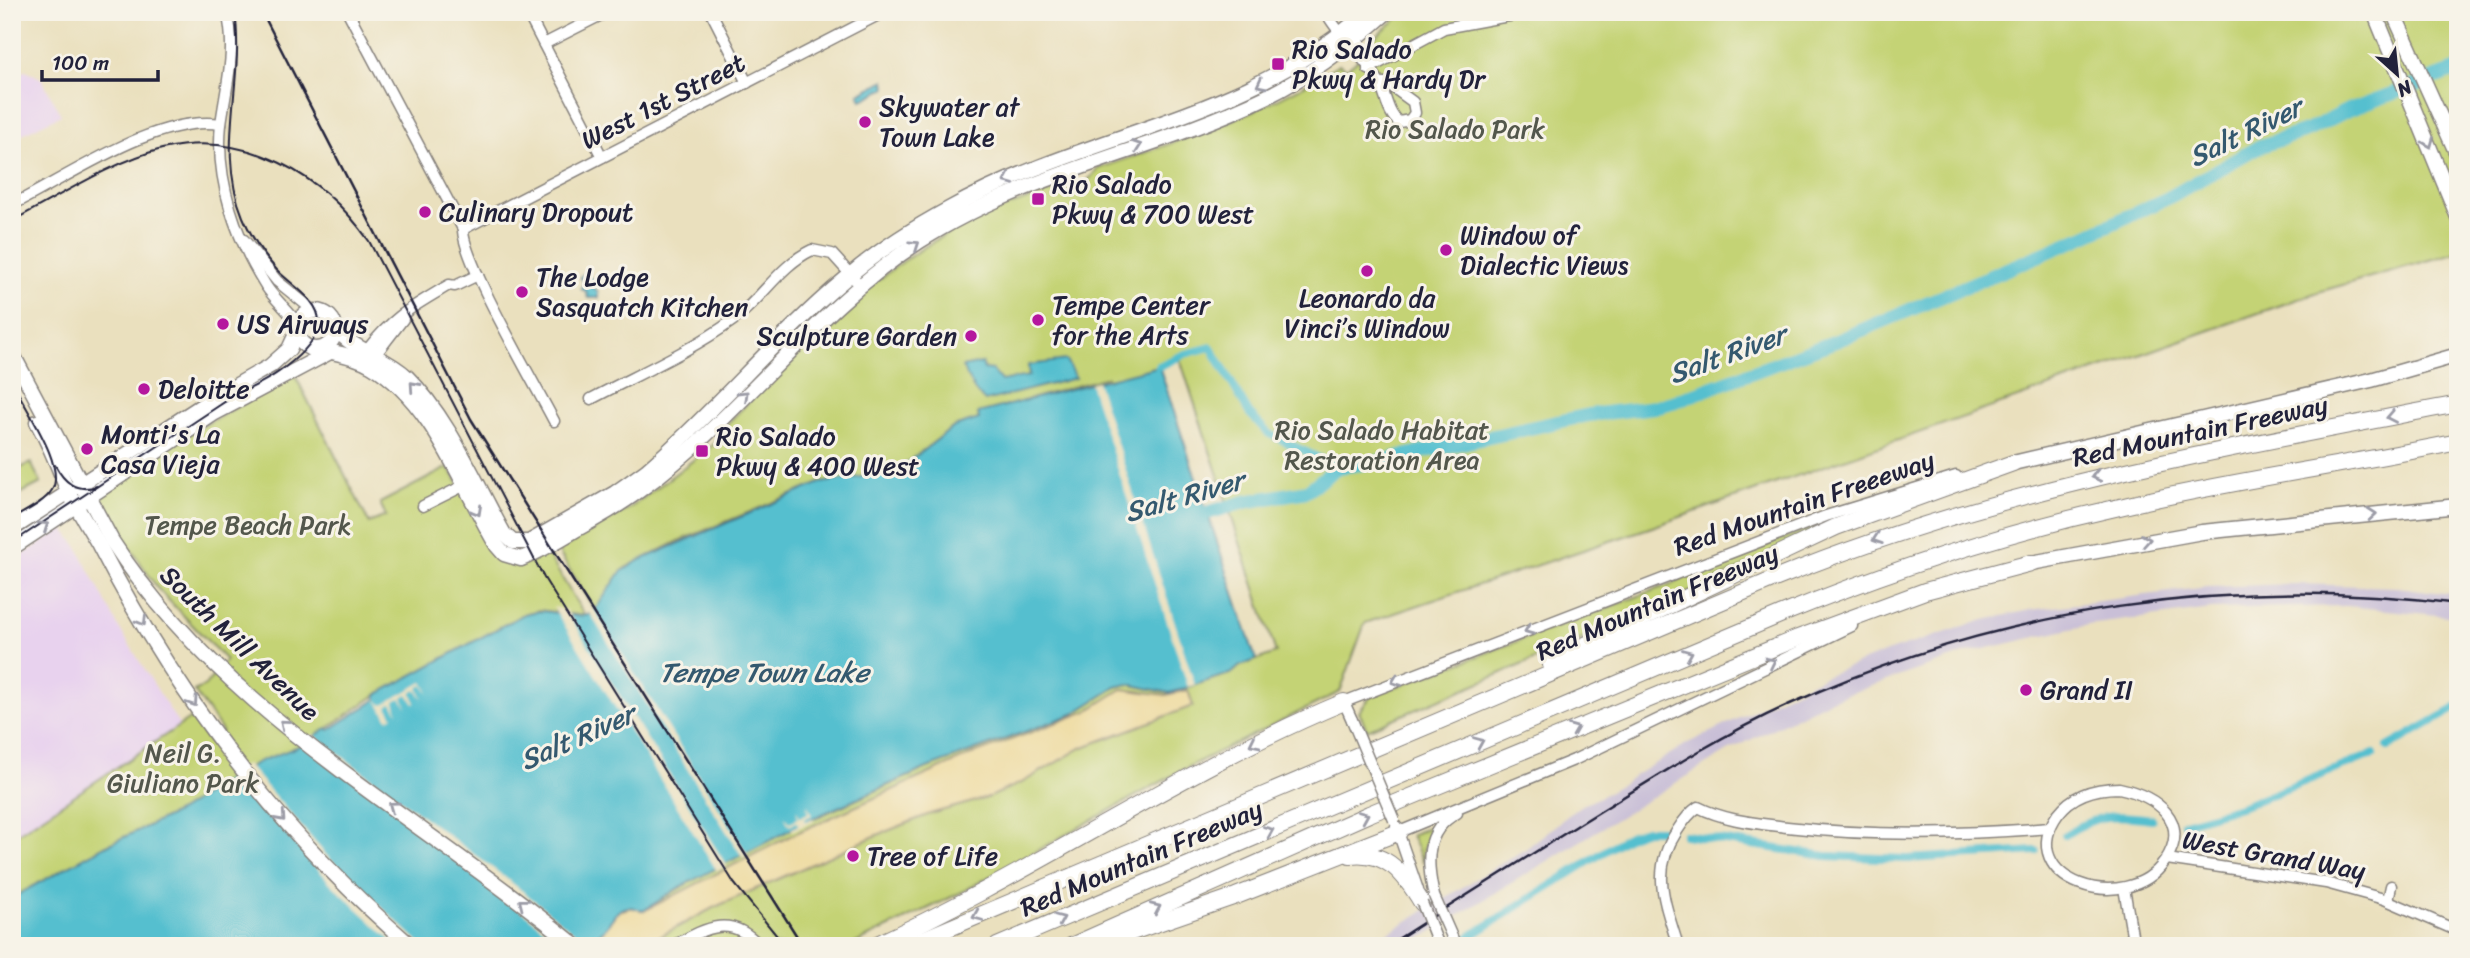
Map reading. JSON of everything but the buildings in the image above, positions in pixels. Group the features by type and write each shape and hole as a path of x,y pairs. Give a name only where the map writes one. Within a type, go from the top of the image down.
{"highway":[{"name":"Red Mountain Freeway","path":"907,946 1803,567 1962,511 2127,469 2458,404"},
{"name":"Red Mountain Freeway","path":"997,946 1806,604 1911,565 2001,537 2127,505 2453,443"},
{"path":"1505,693 1579,648 1774,554 1894,504 2013,463"},
{"path":"1071,946 1369,814 1798,638 1925,591 2031,563"},
{"path":"873,946 993,887 1227,757 1344,702"},
{"path":"1324,863 1396,826"},
{"path":"1091,946 1352,855 1379,857 1402,874 1428,900"}],"main road":[{"path":"1344,40 1367,12"},
{"path":"12,548 79,494 195,410 277,361 289,349 297,329 314,311 327,314 348,342 371,352 398,369 426,399 501,552 518,559 534,553 606,513 656,477 855,280 921,240 1036,181 1246,106 1286,87 1344,40 1387,12"},
{"path":"2374,12 2458,217"},
{"path":"2393,12 2458,156"},
{"path":"297,329 306,346 349,355 380,371 409,398 425,418 468,483"},
{"path":"12,529 162,448 215,413 270,384 332,342 336,329"},
{"name":"South Mill Avenue","path":"12,353 79,494 130,569 165,611 220,666 308,744 448,846 576,946"},
{"name":"Red Mountain Freeeway","path":"2013,463 2371,380 2458,355"},
{"name":"South Mill Avenue","path":"12,373 177,679 266,800 356,895 411,946"},
{"path":"162,448 167,436 194,418 195,410"},
{"path":"2031,563 2202,532 2458,506"}],"street":[{"path":"227,12 231,69 221,124 223,178 244,240 244,250 297,329"},
{"path":"348,12 463,229 465,246 478,275 554,421"},
{"path":"527,12 602,157"},
{"path":"544,44 607,12"},
{"path":"711,12 747,83"},
{"name":"West 1st Street","path":"463,229 884,12"},
{"path":"1326,12 1344,40 1380,83 1391,106 1391,115 1396,120 1410,120 1415,113 1415,106 1410,99 1402,97 1387,83 1380,83"},
{"path":"1368,69 1444,28 1530,12"},
{"path":"1391,106 1402,97"},
{"path":"12,205 161,129 199,122 221,124"},
{"path":"244,240 277,281 314,311"},
{"path":"591,399 712,335 743,313 808,251 817,249 832,254 855,280"},
{"path":"349,355 368,358 393,319 404,310 449,285 455,286 478,275"},
{"name":"Red Mountain Freeeway","path":"1344,702 1835,513 1906,490 2013,463"},
{"path":"423,506 468,483"},
{"path":"1439,946 1428,900 1427,860 1437,830 1451,816 1836,633 1910,604 2031,563"},
{"path":"1344,702 1428,900 1456,946"},
{"path":"1396,826 1511,787"},
{"path":"2107,788 2119,788 2146,795 2160,803 2170,821 2173,845 2166,859 2149,877 2121,888 2090,888 2067,878 2054,865 2048,838 2063,809 2077,798 2107,788"},
{"path":"1678,946 1660,871 1669,843 1698,807 1716,816 1744,822 1841,833 2048,838"},
{"name":"West Grand Way","path":"2166,859 2326,883 2388,900 2456,927"},
{"path":"2388,900 2391,886"},
{"path":"2121,888 2127,946"},
{"path":"2121,888 2134,946"},
{"path":"673,946 708,928 722,926 745,932 760,946"}],"shaded area":[{"path":"1125,12 1166,12 1134,29"},
{"path":"26,70 42,79 61,115 12,139 12,77"},
{"path":"63,528 77,546 119,628 179,725 12,837 12,562"},
{"path":"2295,584 2397,587 2458,595 2458,617 2346,606 2212,609 2088,625 1967,653 1831,700 1728,751 1408,946 1366,946 1527,848 1580,806 1602,796 1688,743 1825,676 1895,649 1984,620 2030,610 2208,587"}],"green space":[{"path":"1405,12 2458,12 2458,252 2318,292 1652,527 1365,623 1340,692 1190,766 962,892 850,946 576,946 629,912 637,908 643,910 700,876 791,829 927,768 1073,714 1116,687 1128,684 1170,693 1232,673 1240,666 1276,653 1180,359 1109,382 1107,377 978,414 980,419 954,427 896,471 893,469 874,475 820,483 679,541 625,568 596,612 558,551 630,508 713,445 720,431 809,341 909,257 944,235 981,217 1062,187 1083,184 1097,169 1252,111 1339,64 1346,69 1370,50 1370,41"},
{"name":"Tempe Beach Park","path":"295,375 369,523 386,516 380,503 449,467 499,556 546,551 585,616 539,610 524,614 376,695 309,741 232,777 180,811 105,846 12,898 12,837 191,718 209,742 222,731 194,691 205,686 226,660 158,589 102,506 101,495 177,440"},
{"path":"31,463 41,483 12,498 12,472"},
{"path":"1872,505 1661,606 1367,730 1359,712 1371,696 1679,581 1692,573"},
{"path":"1433,825 1424,847 1423,862 1411,835"}],"sand":[{"path":"1122,689 1166,695 1188,690 1193,706 1081,748 1023,782 987,798 930,814 875,836 713,908 642,946 591,946 618,911 633,907 644,911 794,834 966,757 1087,711"}],"water":[{"path":"885,80 886,88 862,100 859,94"},
{"path":"585,273 595,281 593,287 598,292 598,298 588,298 586,291 581,289 584,282 580,277"},
{"path":"1066,360 1075,378 985,401 975,391 962,367 982,363 984,369 992,370 1001,381 1029,376 1028,365"},
{"name":"Tempe Town Lake","path":"1159,366 1256,660 1240,666 1232,673 1170,693 1128,684 1116,687 1073,714 927,768 813,818 678,888 643,911 633,908 620,910 603,931 576,946 12,946 12,898 105,846 180,811 258,762 297,747 327,728 329,730 377,699 376,695 524,614 542,611 575,616 592,614 621,572 638,561 820,483 874,475 893,469 896,471 954,427 979,419 978,413"}],"pier":[{"path":"1097,381 1195,685 1188,687 1090,383"},
{"path":"553,607 566,610 727,866 717,871"},
{"path":"594,609 748,855 743,858 589,612"},
{"path":"423,682 430,695 423,685 418,688 423,699 416,690 411,693 416,703 414,704 408,694 403,697 407,708 401,698 395,701 398,713 392,703 387,706 393,716 388,719 375,697 382,705"},
{"path":"312,734 506,878 588,943 565,946 307,738"},
{"path":"247,764 328,857 423,946 397,946 331,884 233,772"},
{"path":"807,804 812,815 804,819 813,818 814,821 792,831 791,829 798,825 797,822 789,825 784,816 790,822 798,818 796,809 800,817 808,813"}],"waterway":[{"name":"Salt River","path":"1190,518 1245,502 1307,491 1338,467 1376,462 1589,415 1655,407 1676,401 1836,341 2083,237 2168,198 2258,147 2309,130 2346,111 2458,69"},
{"path":"1159,366 1185,354 1211,347 1249,413 1269,434 1338,467"},
{"path":"2388,747 2458,707"},
{"path":"2184,823 2243,806 2374,754"},
{"path":"2065,835 2097,819 2107,817 2152,819"},
{"path":"1455,946 1629,836 1646,830 1669,830"},
{"path":"1685,835 1826,856 1908,859 2036,851"}],"tram line":[{"path":"12,543 228,400 277,374 306,348 318,329 315,307 262,252 246,224 235,192 231,166 237,64 235,12"},
{"path":"12,221 124,162 162,149 193,145 223,146 252,152 280,163 329,196 369,241 544,578 734,883 785,946"},
{"path":"12,381 42,436 54,466 55,479 52,490 44,499 12,519"},
{"path":"55,465 62,476 77,487 97,486"}],"railway":[{"path":"262,12 471,419 803,946"},
{"path":"1387,946 1634,790 1736,730 1869,671 1950,644 2033,623 2117,607 2202,597 2287,594 2373,596 2458,604"}],"place":[{"name":"Rio Salado Pkwy & Hardy Dr","path":"1278,64"},
{"name":"Skywater at Town Lake","path":"865,122"},
{"name":"Rio Salado Pkwy & 700 West","path":"1038,199"},
{"name":"Culinary Dropout","path":"425,212"},
{"name":"Window of Dialectic Views","path":"1446,250"},
{"name":"Leonardo da Vinci’s Window","path":"1367,271"},
{"name":"The Lodge Sasquatch Kitchen","path":"522,292"},
{"name":"Tempe Center for the Arts","path":"1038,320"},
{"name":"US Airways","path":"223,324"},
{"name":"Sculpture Garden","path":"971,336"},
{"name":"Deloitte","path":"144,389"},
{"name":"Monti's La Casa Vieja","path":"87,449"},
{"name":"Rio Salado Pkwy & 400 West","path":"702,451"},
{"name":"Grand II","path":"2026,690"},
{"name":"Tree of Life","path":"853,856"}],"park label":[{"name":"Rio Salado Park","path":"1455,129"},
{"name":"Rio Salado Habitat Restoration Area","path":"1382,445"},
{"name":"Neil G. Giuliano Park","path":"183,768"}]}
